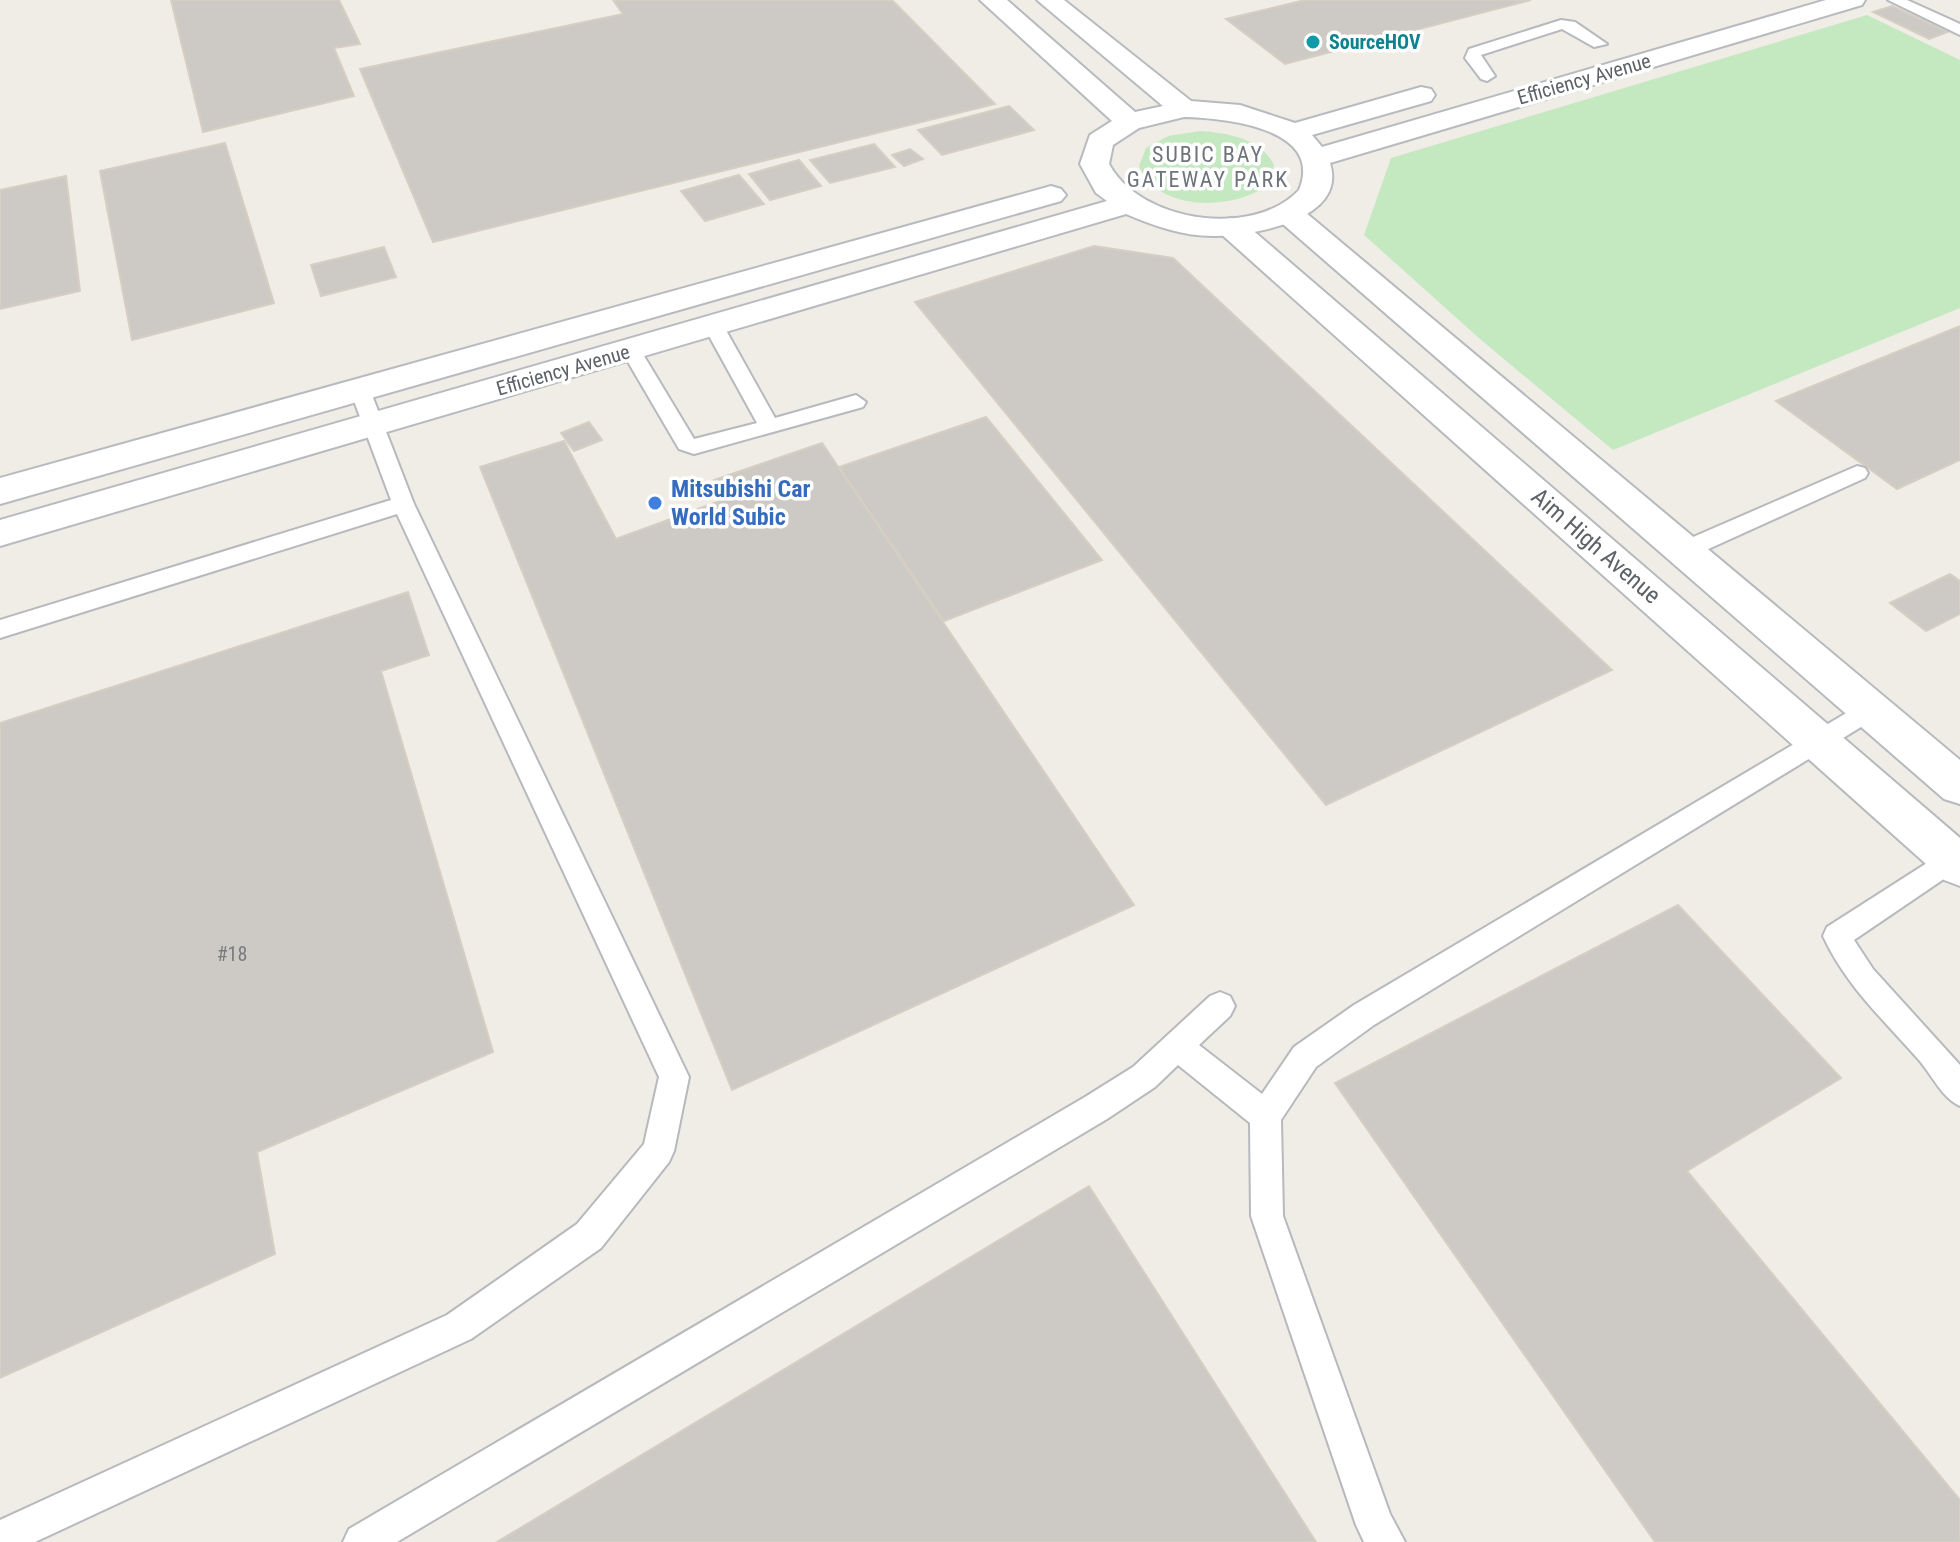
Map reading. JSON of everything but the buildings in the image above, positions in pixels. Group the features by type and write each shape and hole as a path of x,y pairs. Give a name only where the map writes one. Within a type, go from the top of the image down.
{"street":[{"path":"992,0 1129,121"},
{"path":"1049,0 1184,109"},
{"name":"Efficiency Avenue","path":"1315,158 1853,0"},
{"name":"Efficiency Avenue","path":"1571,52 1627,36"},
{"name":"Efficiency Avenue","path":"1290,133 1515,68"},
{"path":"1184,109 1252,116 1290,133 1315,158 1319,169 1312,193 1288,213 1231,227 1163,220 1125,205 1099,181 1094,168 1095,154 1101,141 1129,121 1184,109"},
{"name":"Efficiency Avenue","path":"0,491 1099,181"},
{"name":"Efficiency Avenue","path":"0,533 1125,205"},
{"path":"1288,213 1960,786"},
{"name":"Aim High Avenue","path":"1231,227 1956,862"}],"lane":[{"path":"1895,0 1960,30"},
{"path":"1930,16 1960,7"},
{"path":"1487,76 1473,58 1474,52 1550,26 1570,25 1599,44"},
{"path":"713,325 770,428"},
{"path":"631,350 686,444 704,446 856,402"},
{"path":"0,1539 459,1327 589,1236 658,1151 674,1077 403,504 360,390"},
{"path":"1685,550 1857,473"},
{"path":"0,629 403,504"},
{"path":"1386,1542 1375,1525 1267,1216 1265,1116 1305,1057 1364,1015 1870,709"},
{"path":"1956,862 1837,936 1848,963 1902,1019 1960,1091"},
{"path":"362,1542 1096,1108 1144,1077 1179,1048 1220,1006"},
{"path":"1179,1048 1265,1116"}],"green space":[{"path":"1867,15 1960,60 1960,308 1613,450 1480,339 1364,235 1391,158"},
{"path":"1200,131 1232,136 1261,149 1274,165 1270,183 1238,199 1199,203 1163,192 1149,181 1139,166 1146,148 1168,136"}],"place":[{"name":"SourceHOV","path":"1313,42"},
{"name":"Mitsubishi Car World Subic","path":"655,503"}],"district":[{"name":"SUBIC BAY GATEWAY PARK","path":"1208,166"}]}
